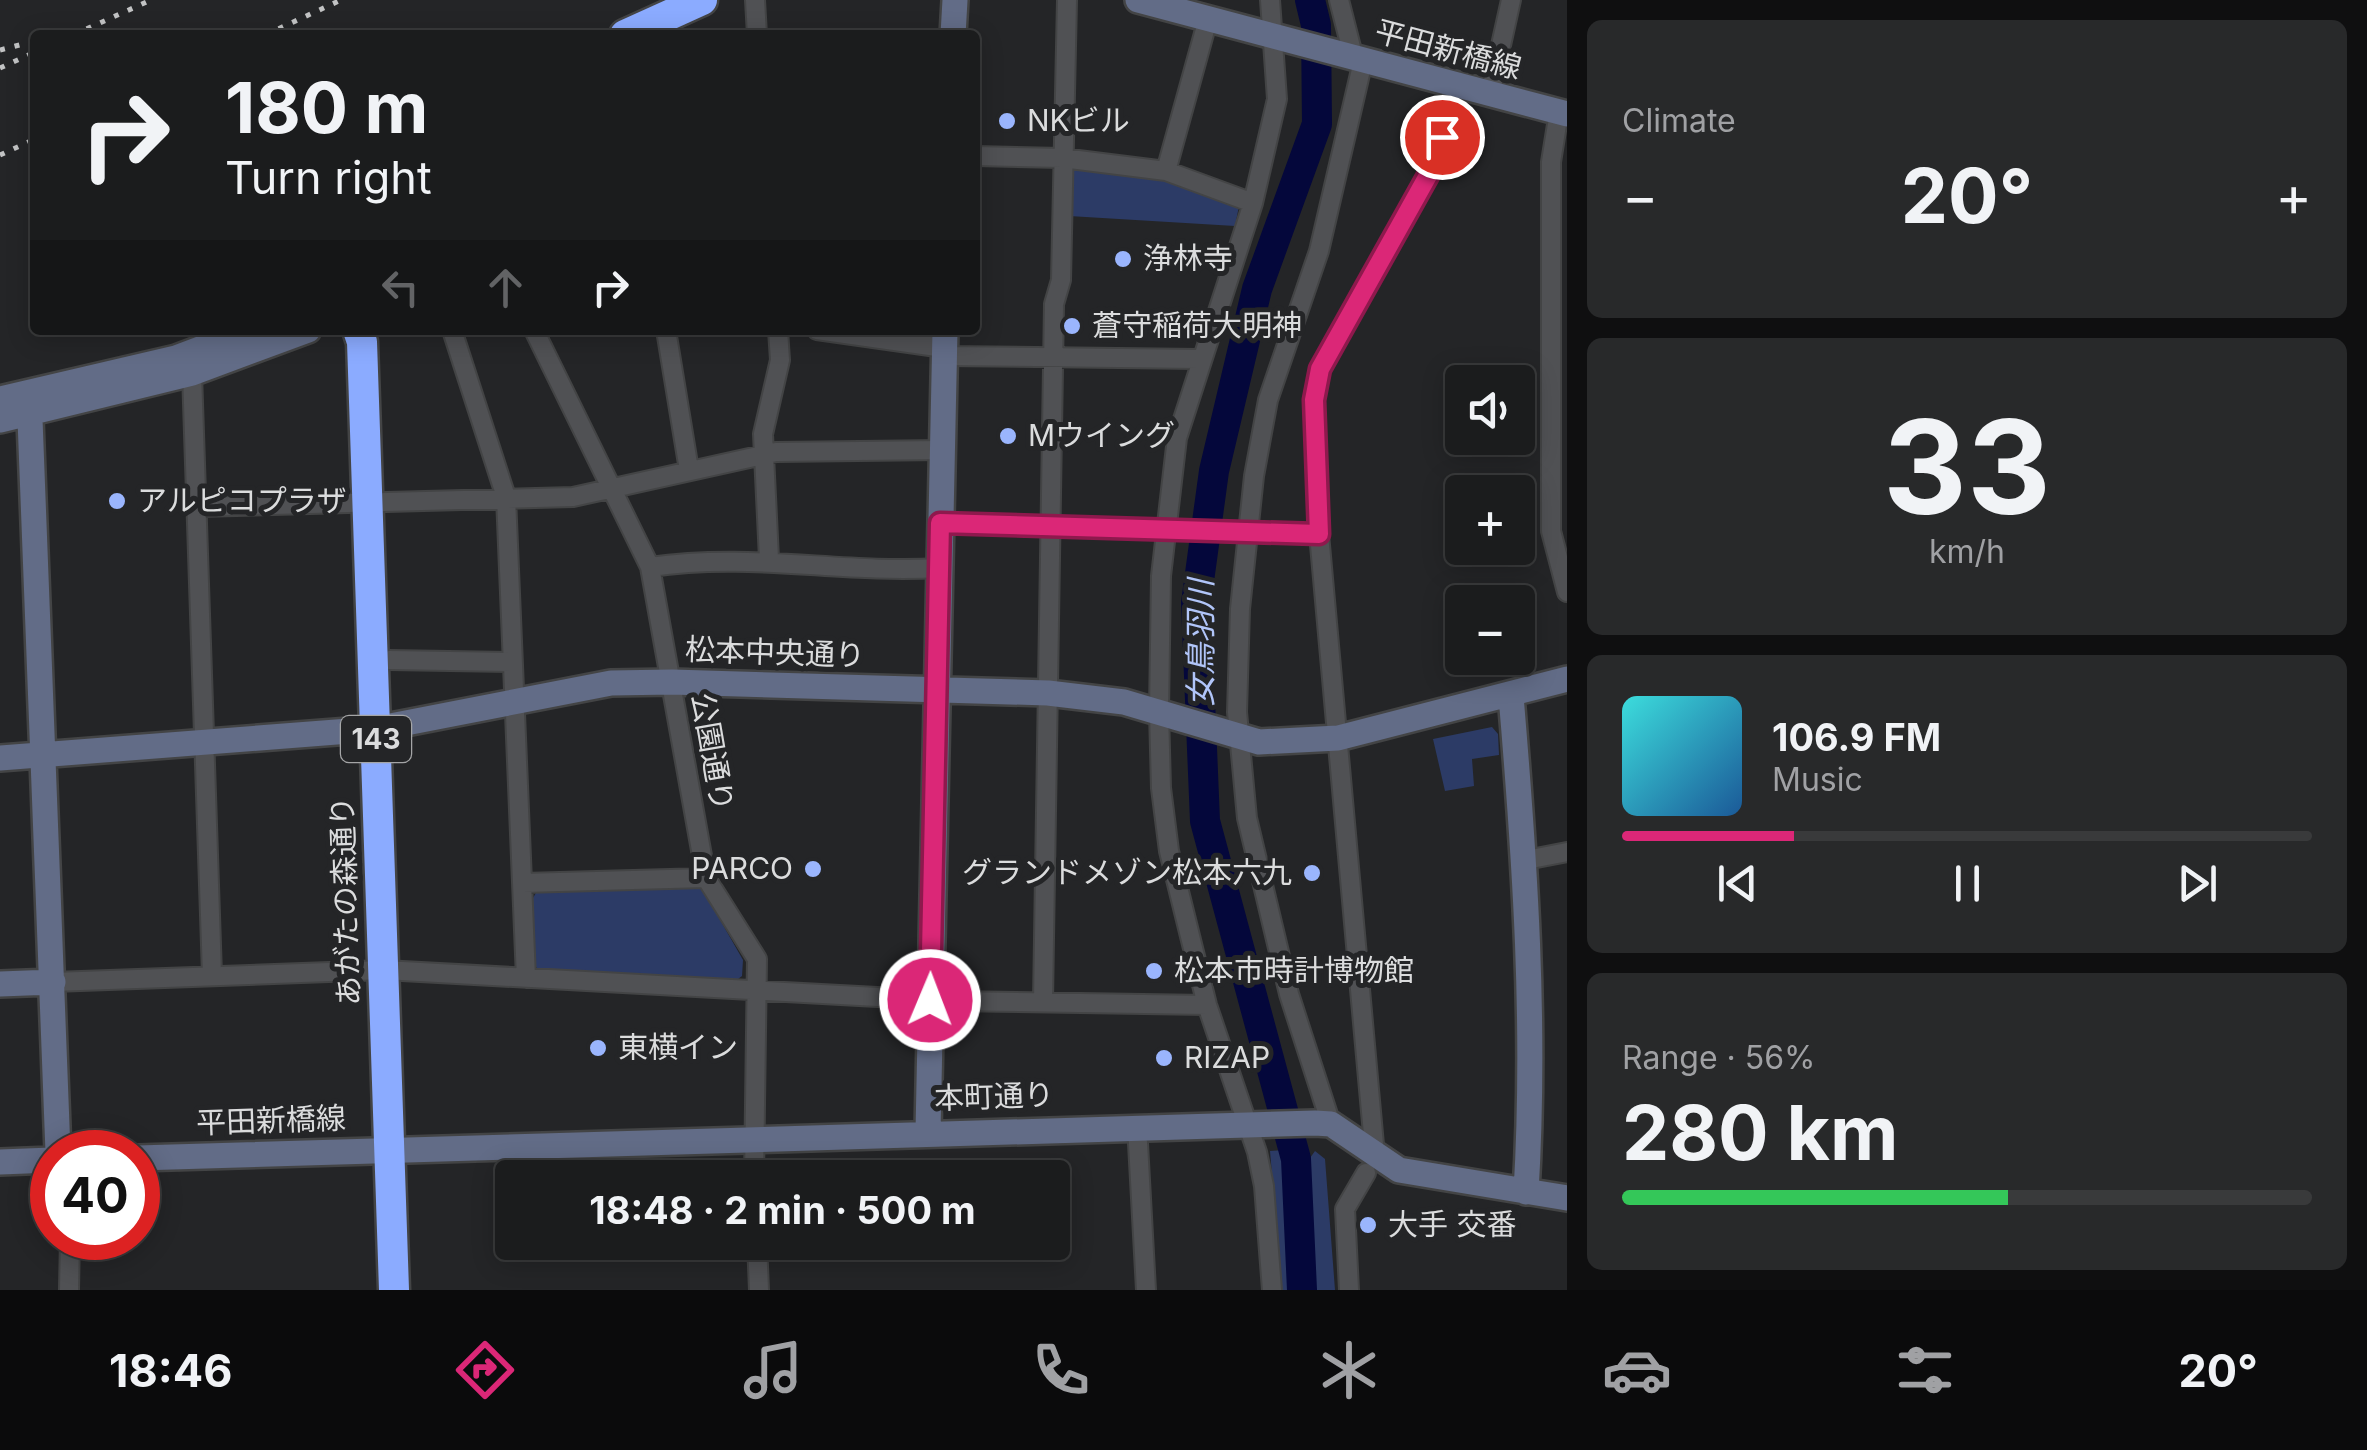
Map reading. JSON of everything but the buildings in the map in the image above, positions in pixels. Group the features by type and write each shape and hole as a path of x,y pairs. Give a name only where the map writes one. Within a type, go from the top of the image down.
{"highway":[{"path":"643,30 702,0"},
{"name":"あがたの森通り","path":"360,335 389,660 384,728"},
{"name":"あがたの森通り","path":"376,335 375,500 398,1149 394,1290"},
{"name":"あがたの森通り","path":"398,1149 412,1290"}],"street":[{"path":"755,0 757,30"},
{"path":"954,0 954,30"},
{"path":"1043,1002 1054,304 1061,280 1067,0"},
{"name":"平田新橋線","path":"1138,0 1563,113"},
{"path":"1270,0 1280,40 1277,100 1252,203 1177,438 1161,788 1169,851 1207,1004 1252,1124 1264,1186 1272,1290"},
{"path":"1339,0 1355,59 1319,251 1268,400 1243,534 1235,737 1247,818 1323,1124 1370,1164 1567,1198"},
{"path":"1490,95 1511,0"},
{"path":"1166,172 1208,19"},
{"path":"1349,1290 1346,1209 1370,1164 1319,534 1314,400 1320,369 1430,172 1454,86"},
{"path":"1563,113 1551,162 1559,353 1551,531 1567,592"},
{"path":"980,156 1062,158 1166,172 1252,203"},
{"path":"0,420 30,403 237,335"},
{"path":"0,399 30,403 192,372 294,335"},
{"path":"454,335 506,498 510,662 518,702 526,978"},
{"name":"公園通り","path":"536,335 650,567 706,878 756,959 755,1160"},
{"path":"667,335 689,470"},
{"path":"769,559 762,434 780,360 778,335"},
{"path":"859,335 1054,356 1200,359"},
{"path":"928,1131 944,345"},
{"path":"192,372 212,975"},
{"path":"30,403 57,1130"},
{"path":"198,507 573,497 765,454 942,450"},
{"path":"940,523 1319,534"},
{"path":"650,567 696,560 769,559 940,568"},
{"path":"389,660 510,662"},
{"name":"松本中央通り","path":"0,758 384,728 611,683 672,682 1048,693 1124,702 1260,742 1338,738 1567,679"},
{"path":"1511,696 1526,860 1532,1080 1526,1192"},
{"path":"1526,860 1567,852"},
{"path":"524,883 706,878"},
{"path":"0,984 393,971 930,1000 1207,1004"},
{"name":"本町通り","path":"398,1149 928,1131 1323,1124"},
{"path":"1137,1126 1146,1290"},
{"name":"平田新橋線","path":"160,1157 398,1149"},
{"path":"0,1162 30,1161"},
{"path":"69,1290 70,1260"},
{"path":"758,1260 759,1290"}],"shaded area":[{"path":"1075,167 1163,178 1239,206 1235,226 1069,216 1069,175"},
{"path":"1492,727 1498,734 1499,755 1472,759 1474,786 1445,791 1433,739"},
{"path":"693,886 703,890 743,960 742,976 734,982 541,972 534,965 533,898 537,891"},
{"path":"1284,1150 1292,1290 1282,1290 1270,1151"},
{"path":"1315,1151 1325,1159 1335,1290 1309,1290 1310,1158"}],"waterway":[{"name":"女鳥羽川","path":"1302,1290 1296,1159 1205,821 1196,603 1214,471 1257,289 1317,124 1316,25 1310,0"}],"railway":[{"path":"84,30 151,0"},
{"path":"276,30 341,0"},
{"path":"0,50 30,42"},
{"path":"0,68 30,54"},
{"path":"0,155 30,141"}],"place":[{"name":"NKビル","path":"1007,121"},
{"name":"浄林寺","path":"1123,259"},
{"name":"蒼守稲荷大明神","path":"1072,326"},
{"name":"Mウイング","path":"1008,436"},
{"name":"アルピコプラザ","path":"117,501"},
{"name":"PARCO","path":"813,869"},
{"name":"グランドメゾン松本六九","path":"1312,873"},
{"name":"松本市時計博物館","path":"1154,971"},
{"name":"東横イン","path":"598,1048"},
{"name":"RIZAP","path":"1164,1058"},
{"name":"大手 交番","path":"1368,1225"}],"route":[{"path":"930,1000 940,523 1319,534 1314,400 1320,369 1430,172 1442,137"}]}
